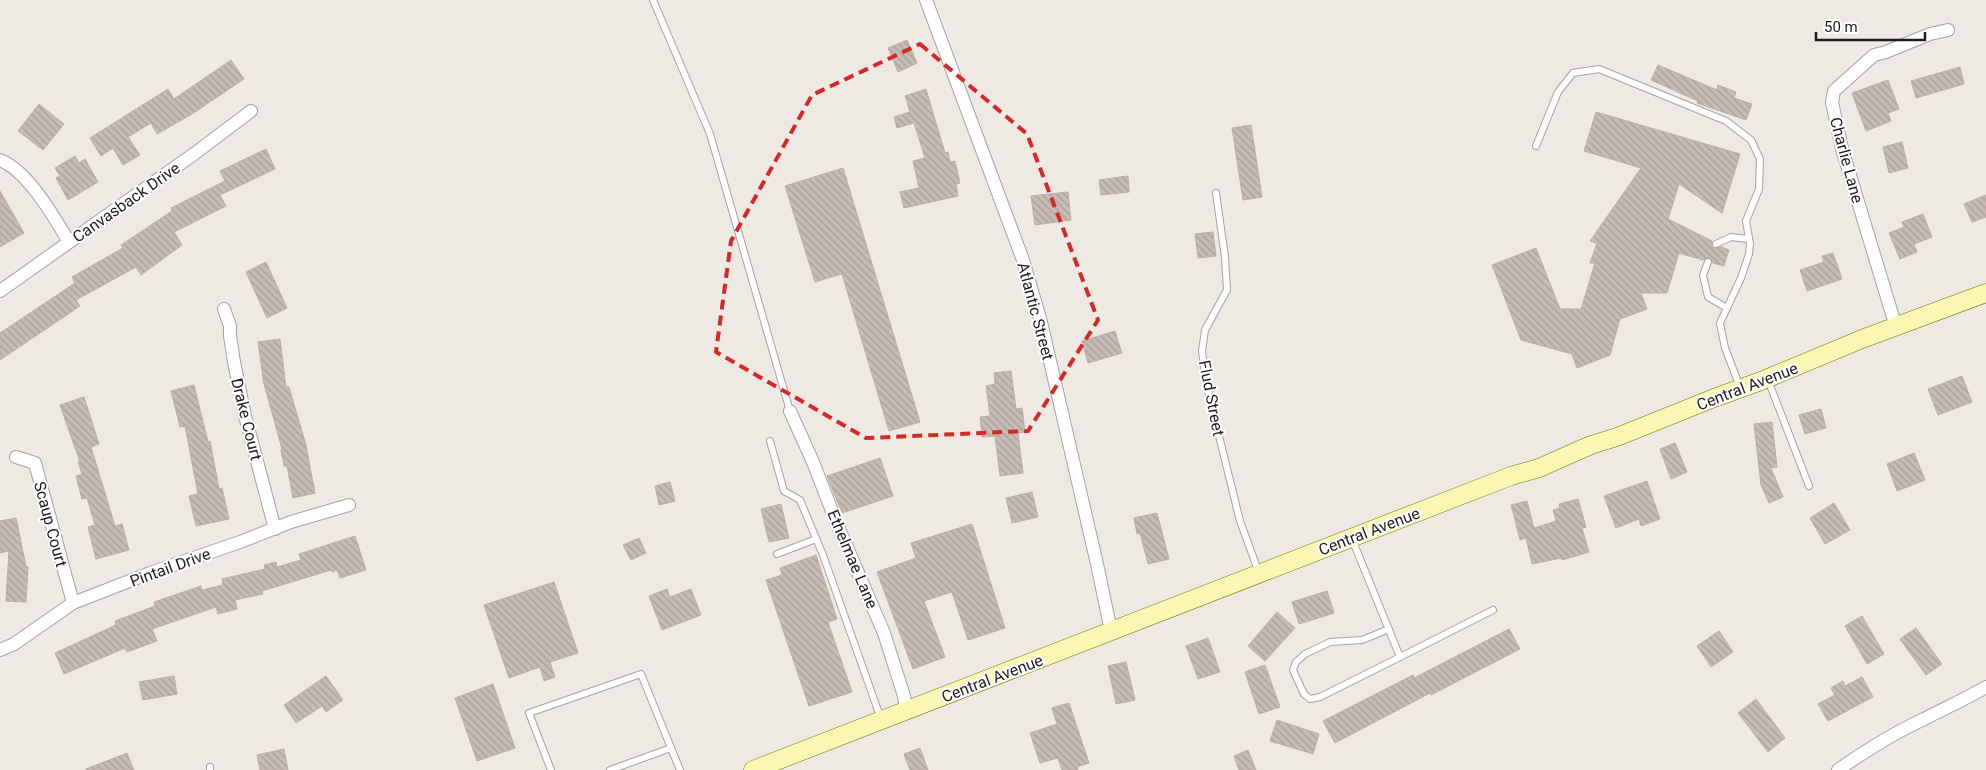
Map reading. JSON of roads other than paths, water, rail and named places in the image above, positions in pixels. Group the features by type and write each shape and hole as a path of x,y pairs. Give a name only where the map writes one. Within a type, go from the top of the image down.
{"street":[{"name":"Atlantic Street","path":"926,0 1028,277 1041,322 1081,500 1090,531 1111,631"},
{"name":"Charlie Lane","path":"1896,327 1842,149 1832,102 1834,91 1874,55 1930,34 1948,30"},
{"name":"Canvasback Drive","path":"0,291 194,154 251,111"},
{"path":"0,160 20,173 55,219 69,242"},
{"name":"Central Avenue","path":"753,770 1511,476 1538,468 1591,444 1617,438 1862,339 1986,293"},
{"name":"Drake Court","path":"224,309 230,326 234,362 245,416 275,529"},
{"name":"Ethelmae Lane","path":"790,411 884,633 904,696 906,711"},
{"name":"Scaup Court","path":"16,457 35,463 74,603"},
{"name":"Pintail Drive","path":"0,650 14,644 74,603 150,573 299,520 349,505"},
{"path":"1838,770 1923,719 1962,702 1986,687"}],"lane":[{"path":"653,0 710,134 790,411"},
{"path":"1536,146 1558,92 1573,72 1599,69 1726,121 1751,140 1760,160 1759,189 1746,221 1750,244 1749,254 1741,278 1720,323 1725,348 1740,389"},
{"name":"Flud Street","path":"1216,192 1225,257 1227,290 1206,330 1202,351 1206,383 1240,522 1260,574"},
{"path":"1716,244 1731,237 1748,239"},
{"path":"1708,262 1703,274 1708,297 1727,308"},
{"path":"1768,378 1809,486"},
{"path":"770,441 784,491 800,500 816,539 882,720"},
{"path":"1352,538 1400,657"},
{"path":"777,554 816,539"},
{"path":"1389,629 1362,640 1330,642 1305,654 1296,662 1293,670 1304,694 1310,698 1320,697 1493,610"},
{"path":"552,770 529,713 642,674 680,770"},
{"path":"610,770 671,748"}]}
